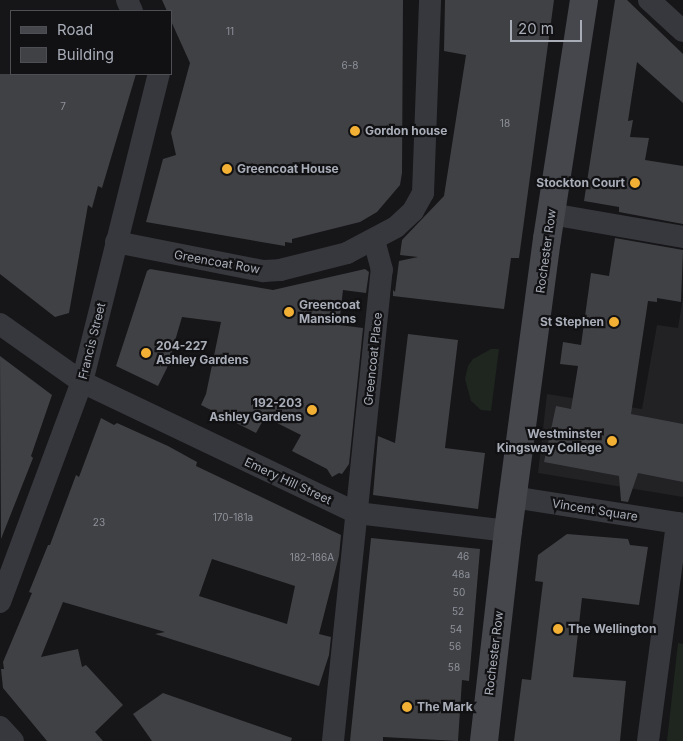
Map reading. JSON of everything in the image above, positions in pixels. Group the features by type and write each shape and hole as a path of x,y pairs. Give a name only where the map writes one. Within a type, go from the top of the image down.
{"main road":[{"name":"Rochester Row","path":"484,741 512,497 551,214 584,0"}],"street":[{"path":"374,240 396,228 413,211 423,193 430,0"},
{"path":"649,0 683,31"},
{"name":"Francis Street","path":"0,602 5,570 82,382 159,75"},
{"path":"551,214 683,237"},
{"name":"Greencoat Row","path":"116,242 263,271 280,270 347,253 374,240"},
{"name":"Greencoat Place","path":"333,741 382,270 374,240"},
{"name":"Emery Hill Street","path":"0,324 82,382 357,513 508,531"},
{"name":"Vincent Square","path":"512,497 680,524 648,741"},
{"path":"0,727 13,741"}],"shaded area":[{"name":"Westminster Kingsway College","path":"683,297 683,497 538,473 547,394 642,409 657,325 678,328"},
{"path":"491,349 499,349 491,411 481,410 471,401 465,379 468,366 473,359"},
{"path":"678,643 683,644 683,741 667,741"}],"building":[{"path":"162,0 403,0 402,173 400,185 377,212 360,222 292,239 292,243 285,242 285,246 146,222 163,159 176,155 171,133 190,63 172,23 172,10 167,10"},
{"path":"445,0 554,0 519,258 511,258 504,309 393,296 399,261 418,257 400,255 402,240 444,196 466,55 444,51"},
{"path":"615,0 627,0 683,54 683,103 637,62 628,121 633,120 630,137 649,138 645,160 683,166 683,224 619,212 619,207 584,201"},
{"path":"0,74 136,75 102,188 98,186 92,208 88,205 69,313 55,317 0,274"},
{"path":"615,238 683,250 681,302 657,298 657,302 648,301 631,414 683,424 683,482 638,473 628,502 621,501 619,476 544,462 556,406 571,409 578,366 560,364 563,342 581,345 591,273 609,276"},
{"path":"150,269 273,290 365,269 369,272 366,293 343,290 339,325 363,328 349,464 342,474 339,473 332,477 327,469 292,451 301,435 265,417 256,433 201,405 206,394 221,322 182,317 167,368 158,386 116,366 147,271"},
{"path":"408,334 458,340 445,448 485,453 478,509 373,495 378,436 395,443"},
{"path":"0,356 52,395 31,456 33,458 1,539"},
{"path":"101,418 114,425 117,423 168,446 197,462 196,466 341,535 339,556 319,634 331,637 329,655 319,686 155,634 165,632 63,602 41,657 78,649 82,667 86,665 123,705 95,732 103,741 47,741 3,688 1,669 4,669 3,662 32,593 29,592 48,545 50,545 76,475 79,477","holes":["212,559 295,586 287,624 199,596"]},
{"name":"The Wellington","path":"567,534 628,539 630,545 648,547 639,605 582,598 573,677 626,681 620,741 514,741 522,679 531,680 543,582 535,581 538,555"},
{"path":"371,538 480,549 469,681 462,680 458,741 383,737 383,741 350,741"},
{"path":"163,693 292,738 291,741 152,741 133,714"}],"place":[{"name":"Gordon house","path":"355,131"},
{"name":"Greencoat House","path":"227,169"},
{"name":"Stockton Court","path":"635,183"},
{"name":"Greencoat Mansions","path":"289,312"},
{"name":"St Stephen","path":"614,322"},
{"name":"204-227 Ashley Gardens","path":"146,353"},
{"name":"192-203 Ashley Gardens","path":"312,410"},
{"name":"Westminster Kingsway College","path":"612,441"},
{"name":"The Wellington","path":"558,629"},
{"name":"The Mark","path":"407,707"}]}
